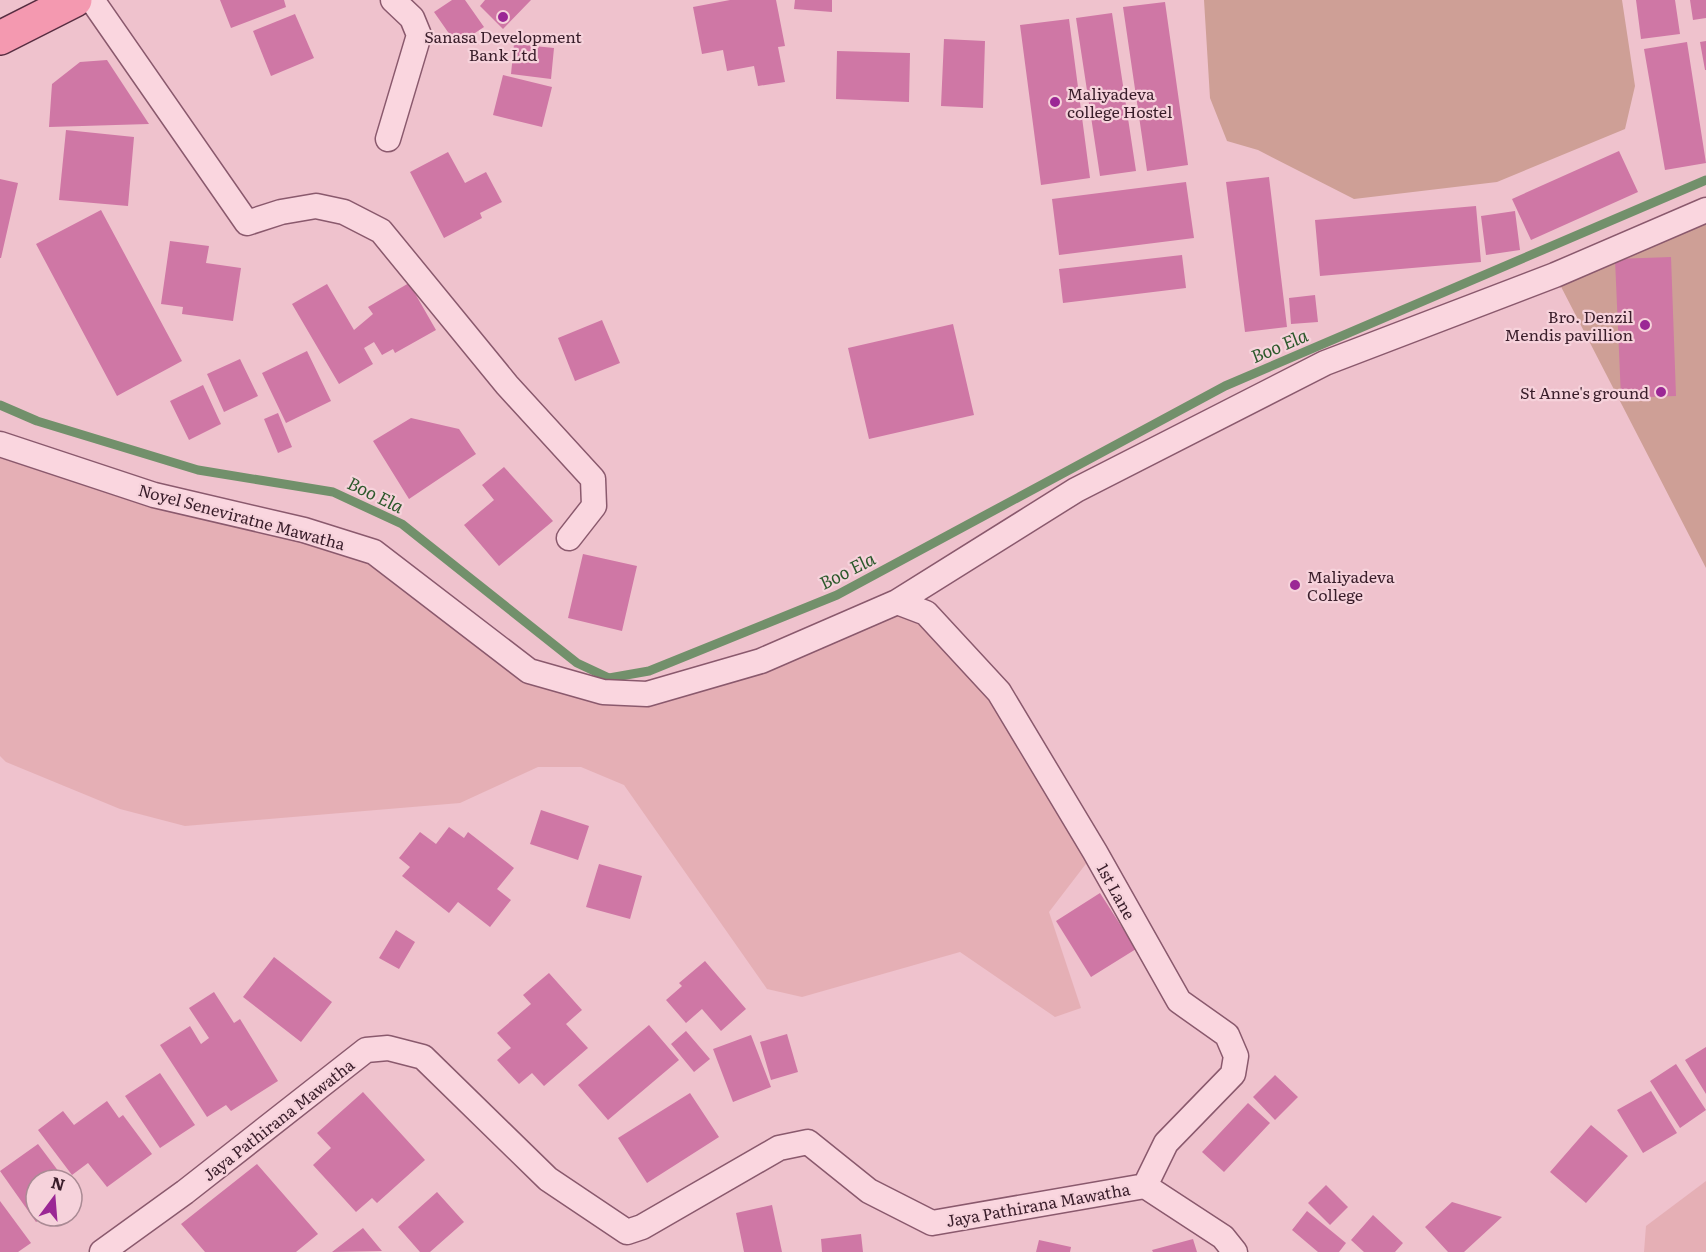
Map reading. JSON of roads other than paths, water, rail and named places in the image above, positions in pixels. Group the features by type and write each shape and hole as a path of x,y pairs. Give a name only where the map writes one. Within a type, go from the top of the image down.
{"main road":[{"path":"0,38 75,0"}],"street":[{"path":"92,0 247,223 281,212 316,206 344,212 381,231 507,385 592,479 594,506 569,538"},
{"path":"388,139 419,35 412,18 393,0"},
{"name":"Noyel Seneviratne Mawatha","path":"0,444 154,495 304,530 374,552 529,671 603,692 647,694 760,661 897,602 1076,490 1325,363 1555,275 1706,210"},
{"name":"1st Lane","path":"897,602 926,613 999,692 1095,852 1179,1000 1227,1035 1236,1056 1233,1074 1166,1143 1144,1185"},
{"name":"Jaya Pathirana Mawatha","path":"102,1252 185,1192 366,1050 388,1047 423,1058 548,1179 627,1232 642,1227 779,1148 808,1142 869,1191 932,1223 1144,1185 1223,1238 1235,1252"}],"waterway":[{"name":"Boo Ela","path":"0,405 37,421 198,470 333,492 402,524 577,663 609,678 649,671 837,595 1225,386 1706,180"}],"place":[{"name":"Sanasa Development Bank Ltd","path":"503,17"},
{"name":"Maliyadeva college Hostel","path":"1055,102"},
{"name":"Bro. Denzil Mendis pavillion","path":"1645,325"},
{"name":"St Anne's ground","path":"1661,392"},
{"name":"Maliyadeva College","path":"1295,585"}]}
